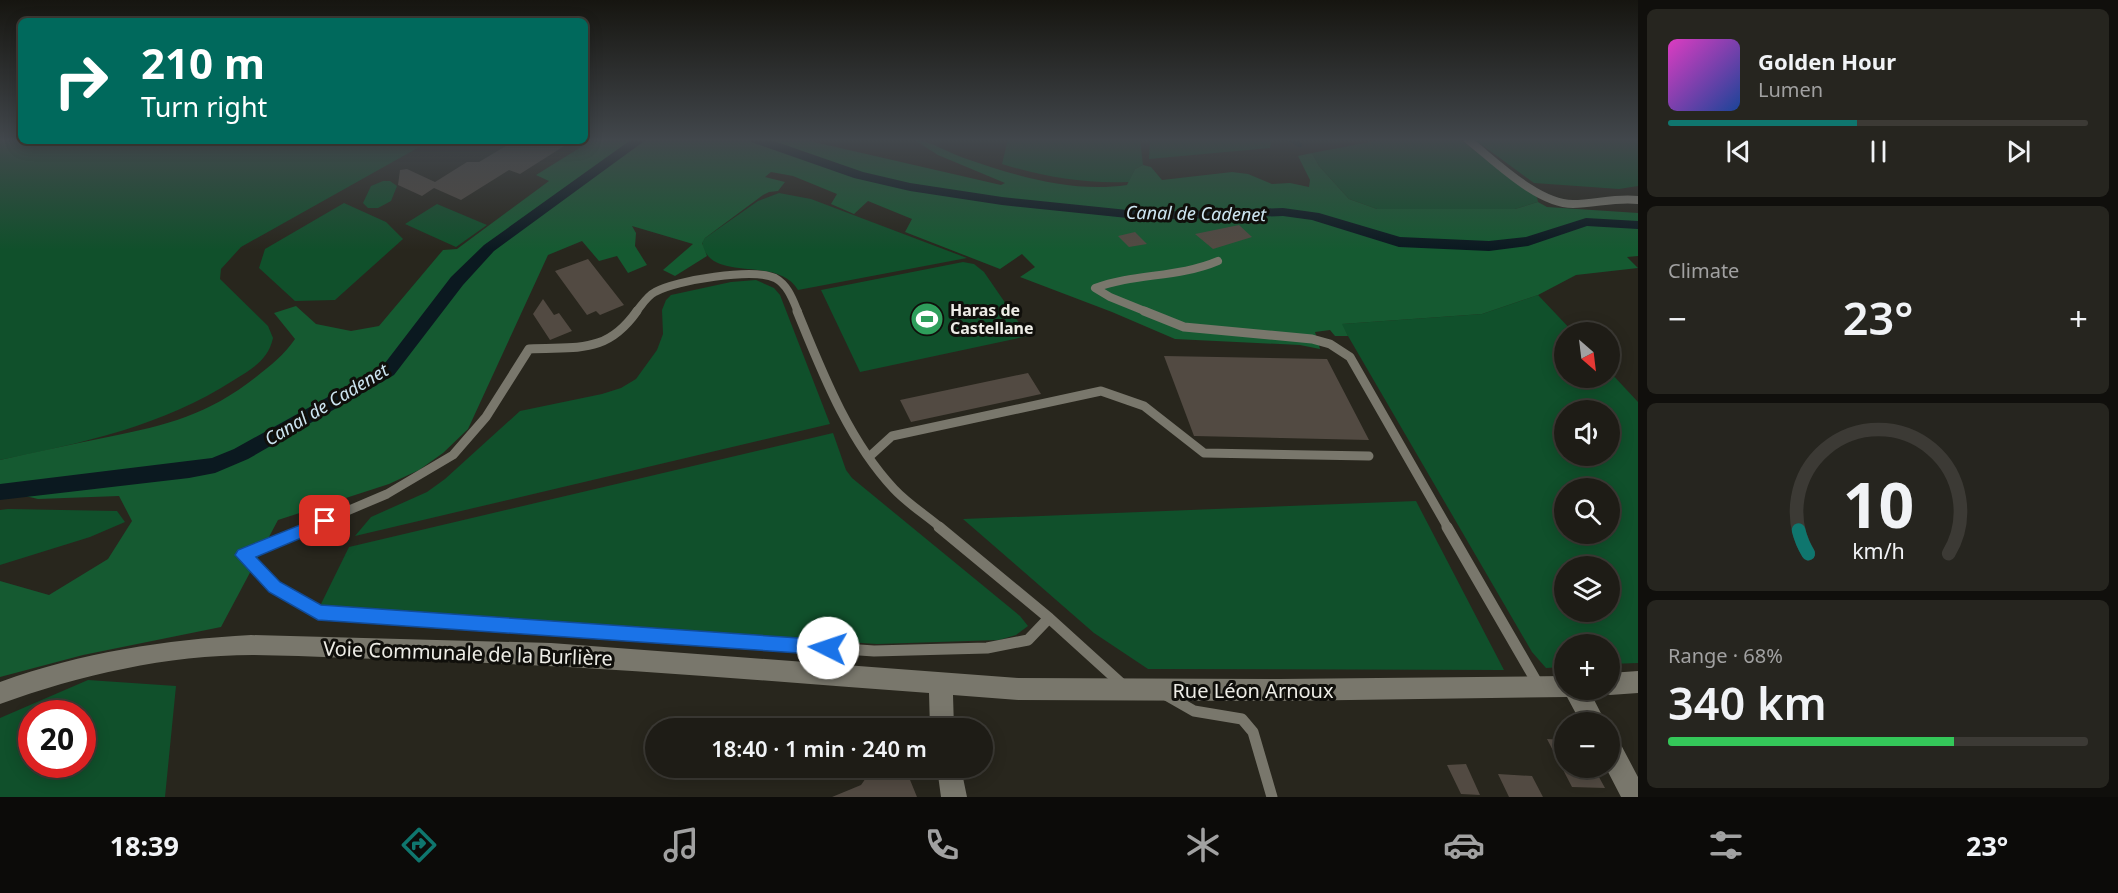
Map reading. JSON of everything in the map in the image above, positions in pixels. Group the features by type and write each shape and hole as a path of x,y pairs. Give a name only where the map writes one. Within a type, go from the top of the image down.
{"street":[{"name":"Voie Communale de la Burlière","path":"0,693 41,678 116,660 178,650 251,645 551,654 941,684"},
{"path":"1620,683 1638,682"},
{"name":"Rue Léon Arnoux","path":"941,684 1018,689 1128,690 1554,687"},
{"path":"941,684 942,718"},
{"path":"1620,769 1635,797"},
{"path":"951,778 954,797"}],"lane":[{"path":"1517,176 1552,202 1577,204 1623,197 1638,200"},
{"path":"1218,261 1195,272 1111,281 1095,288 1110,297 1184,327 1312,339 1330,344 1350,357 1540,688"},
{"path":"1049,618 1028,640 997,646 874,651 318,612 274,587 243,555 387,494 453,455 486,417 529,349 604,342 617,334 634,318 643,304 656,292 716,278 754,274 768,275 787,288 838,407 869,457 895,490 1049,618 1128,690"},
{"path":"869,457 892,436 1101,391 1144,406 1204,453 1369,456"},
{"path":"1157,690 1194,711 1242,719 1253,732 1272,797"}],"green space":[{"path":"0,176 367,176 241,247 221,269 220,279 268,326 273,338 263,358 253,367 207,396 150,421 61,447 0,460"},
{"path":"539,176 766,176 785,182 778,191 763,195 705,238 702,243 707,256 675,276 663,270 693,244 632,226 636,233 635,246 647,265 628,273 617,256 599,261 582,241 548,255 468,429 443,453 419,470 389,484 278,520 221,627 83,655 0,677 0,581 49,595 108,559 132,521 119,496 38,499 0,490 0,460 168,423 221,401 267,368 295,339 274,313 296,306 316,324 351,331 379,326 443,250 457,249 549,181"},
{"path":"793,176 963,176 1001,185 1005,183 989,176 1021,176 1065,185 1106,187 1127,185 1131,176 1159,176 1162,180 1195,176 1253,176 1272,184 1290,183 1309,187 1308,176 1328,176 1349,199 1377,209 1515,209 1538,202 1547,207 1638,213 1638,256 1627,257 1638,268 1576,275 1538,295 1482,314 1342,324 1348,336 1335,336 1330,330 1315,332 1320,349 1300,345 1175,339 1020,277 1035,267 1022,254 1000,269 905,232 912,219 868,201 854,214 831,204 837,194"},
{"path":"1050,176 1132,176 1129,182 1081,181"},
{"path":"1328,176 1509,176 1537,197 1538,202 1515,209 1377,209 1349,199"},
{"path":"1525,176 1638,176 1638,186 1619,189 1534,183"},
{"path":"390,181 397,186 391,201 378,208 368,208 363,203 371,186"},
{"path":"779,193 811,199 967,258 798,290 788,279 775,273 730,267 717,263 707,255 702,242 705,238 758,201"},
{"path":"344,203 386,222 403,239 335,300 295,301 259,268 265,249"},
{"path":"437,204 487,225 456,247 405,224"},
{"path":"963,262 974,264 984,272 1028,336 860,372 821,290"},
{"path":"756,280 774,288 780,295 830,424 355,536 371,517 427,492 445,479 520,411 602,394 621,388 636,379 657,350 663,334 662,310 671,295 731,282"},
{"path":"1538,295 1564,322 1554,322 1554,388 1620,388 1620,383 1638,402 1638,663 1620,664 1620,634 1554,634 1554,668 1546,668 1532,652 1341,324 1482,314"},
{"path":"833,433 846,470 852,478 1020,616 1028,626 1016,635 999,640 877,644 320,606 349,547"},
{"path":"1416,501 1504,670 1148,669 1094,633 963,519"},
{"path":"0,510 117,511 125,522 90,537 0,565"},
{"path":"88,680 176,686 165,797 0,797 0,718 18,710 18,778 96,778 96,700 42,700"}],"building":[{"path":"399,176 422,176 435,182 444,176 499,176 461,200 434,188 422,196 398,185"},
{"path":"1239,225 1252,237 1213,249 1195,234"},
{"path":"1135,232 1147,244 1129,247 1118,236"},
{"path":"588,259 624,305 600,315 596,311 587,315 555,271"},
{"path":"543,299 554,315 559,313 572,331 550,340 533,314"},
{"path":"1164,356 1327,359 1369,440 1194,436"},
{"path":"1028,373 1041,394 911,422 900,400"},
{"path":"1547,739 1554,739 1554,752"},
{"path":"1466,764 1480,795 1461,794 1447,765"},
{"path":"1498,774 1532,776 1543,797 1509,797"},
{"path":"866,778 909,778 917,797 832,797 861,785"},
{"path":"1567,778 1600,778 1605,788 1572,787"}],"waterway":[{"name":"Canal de Cadenet","path":"0,492 189,470 215,465 241,454 388,371 457,281 489,248 588,176"},
{"name":"Canal de Cadenet","path":"864,176 910,187 1002,201 1147,216 1283,212 1314,216 1399,242 1489,246 1528,241 1586,222 1638,225"}],"place":[{"name":"Haras de Castellane","path":"927,319"}],"route":[{"path":"325,521 243,555 274,587 318,612 828,648"}]}
